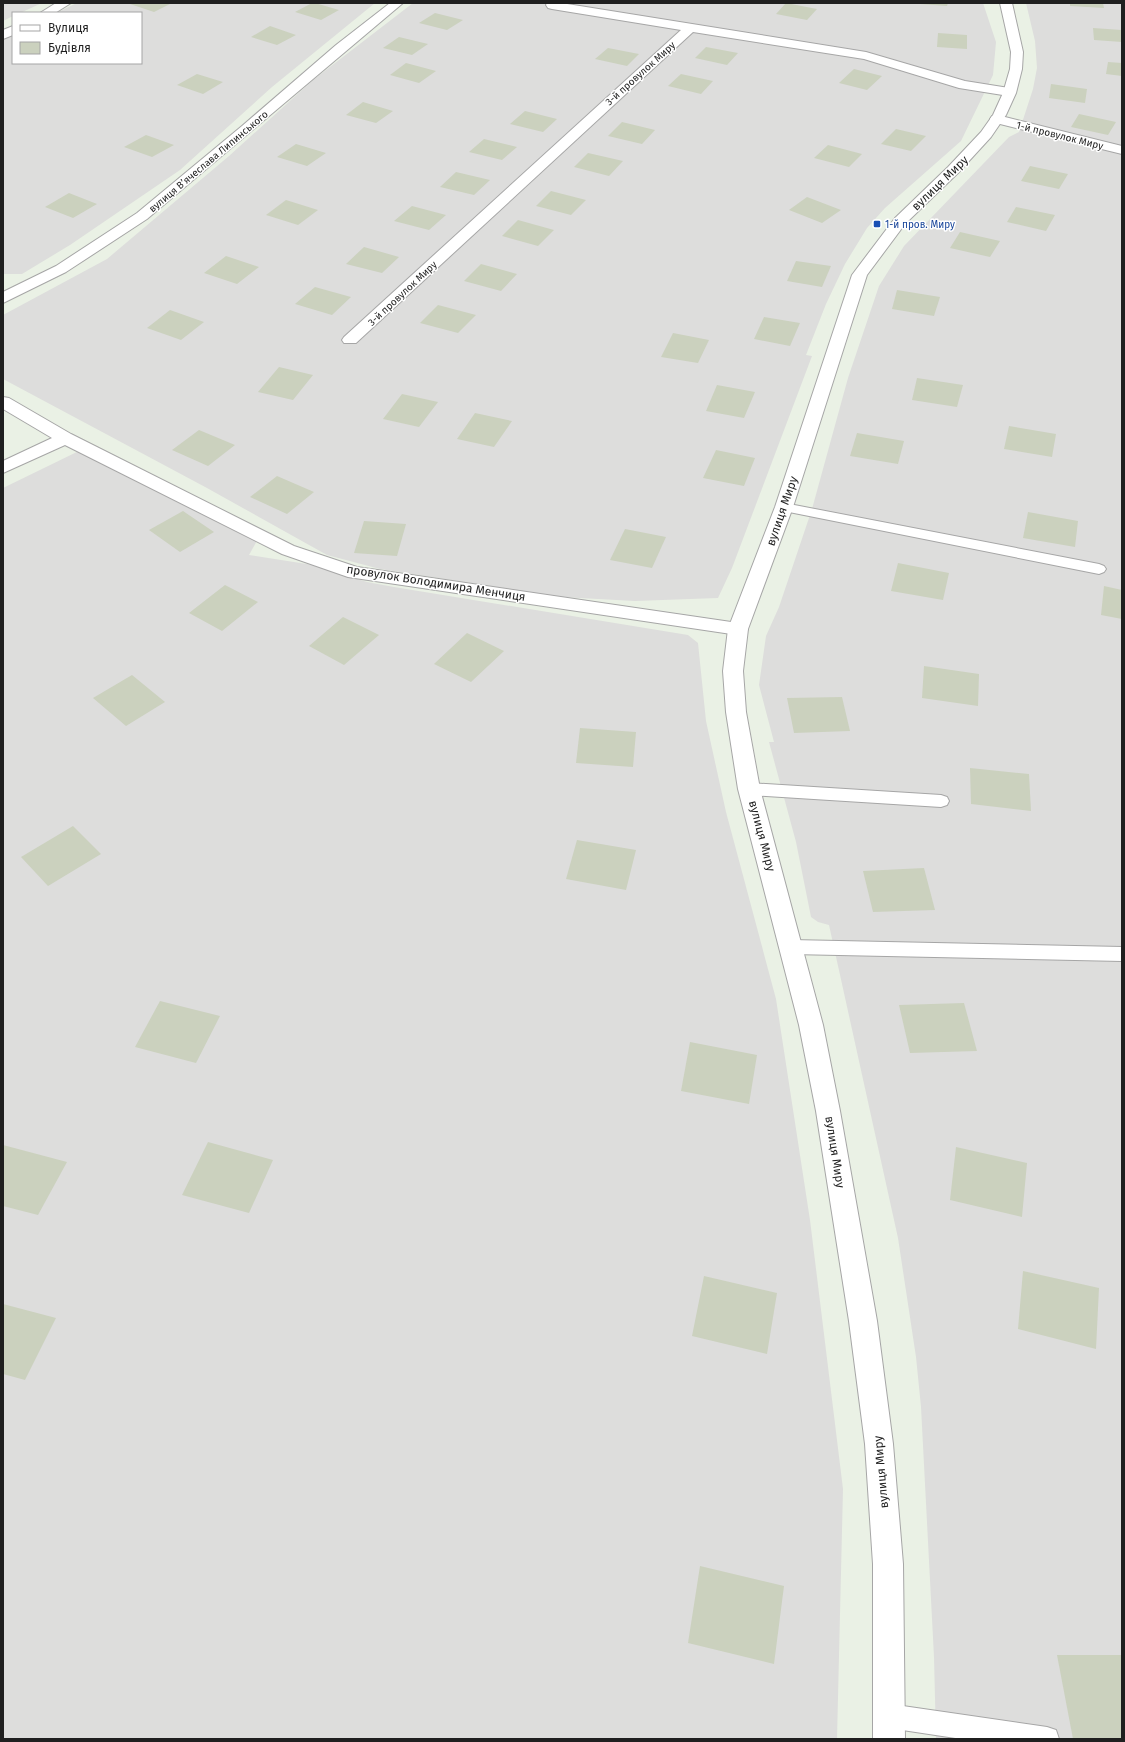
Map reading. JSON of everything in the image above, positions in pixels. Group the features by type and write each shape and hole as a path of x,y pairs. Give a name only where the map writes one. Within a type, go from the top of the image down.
{"street":[{"path":"48,12 65,3"},
{"name":"вулиця Вʼячеслава Липинського","path":"7,292 61,269 142,216 247,129 340,48 397,3"},
{"name":"вулиця Миру","path":"889,1727 888,1564 879,1444 863,1321 812,1025 749,789 736,712 733,671 738,629 784,507 860,275 877,250 900,222 980,144 997,119 1009,92 1016,68 1016,41 1006,3"},
{"path":"552,4 866,56 964,85 1009,92"},
{"name":"3-й провулок Миру","path":"350,340 690,28"},
{"path":"3,35 12,30"},
{"name":"1-й провулок Миру","path":"997,119 1122,150"},
{"path":"3,402 65,438"},
{"path":"3,468 65,438"},
{"name":"провулок Володимира Менчиця","path":"65,438 288,550 355,573 738,629"}],"lane":[{"path":"784,507 1099,569"},
{"path":"749,789 941,801"},
{"path":"791,947 1122,954"},
{"path":"889,1727 1047,1739"}],"shaded area":[{"path":"3,3 42,3 22,12 12,12 12,16 3,21"},
{"path":"77,3 375,3 272,87 180,170 70,245 22,274 4,274 3,38 12,34 12,64 142,64 142,12 58,12"},
{"path":"413,3 983,3 996,42 993,75 961,141 885,208 867,228 845,264 826,304 806,355 812,356 732,568 718,598 635,601 561,597 380,569 327,555 207,488 3,379 3,315 107,259 229,156 313,80"},
{"path":"1026,3 1122,3 1122,1739 936,1739 934,1657 921,1407 916,1357 898,1238 829,925 818,922 811,917 796,842 769,742 774,742 759,685 766,636 779,607 812,509 848,378 879,286 904,246 1009,137 1019,132 1033,89 1037,68 1035,41"},
{"path":"83,449 258,539 249,555 313,565 367,582 394,587 688,635 698,643 706,721 726,812 776,999 810,1220 843,1489 837,1739 3,1739 3,488"}],"building":[{"path":"172,3 154,12 130,4"},
{"path":"312,3 339,10 321,20 295,12"},
{"path":"786,3 817,9 807,20 776,14"},
{"path":"920,3 948,3 947,6"},
{"path":"1070,3 1103,3 1104,8 1070,6"},
{"path":"435,13 463,20 447,30 419,23"},
{"path":"270,26 296,35 277,45 251,37"},
{"path":"1093,28 1122,30 1122,42 1094,40"},
{"path":"938,33 967,35 967,49 937,47"},
{"path":"399,37 428,44 412,55 383,48"},
{"path":"706,47 738,53 727,65 695,58"},
{"path":"608,48 639,54 627,66 595,59"},
{"path":"1108,62 1122,63 1122,76 1106,74"},
{"path":"406,63 436,71 419,83 390,75"},
{"path":"854,69 882,76 867,90 839,83"},
{"path":"197,74 223,82 203,94 177,85"},
{"path":"681,74 713,81 701,94 668,86"},
{"path":"1051,84 1087,89 1085,103 1049,98"},
{"path":"363,102 393,111 376,123 346,115"},
{"path":"525,111 557,119 543,132 510,124"},
{"path":"1079,114 1116,122 1108,135 1071,127"},
{"path":"622,122 655,130 642,144 608,136"},
{"path":"896,129 926,136 911,151 881,144"},
{"path":"146,135 174,145 152,157 124,147"},
{"path":"484,139 517,147 502,160 469,152"},
{"path":"296,144 326,153 307,166 277,157"},
{"path":"828,145 862,154 849,167 814,158"},
{"path":"588,153 623,161 609,176 574,167"},
{"path":"1030,166 1068,174 1059,189 1021,181"},
{"path":"456,172 490,180 474,195 440,187"},
{"path":"551,191 586,200 571,215 536,206"},
{"path":"69,193 97,204 73,218 45,207"},
{"path":"807,197 841,210 822,223 789,210"},
{"path":"286,200 318,210 298,225 266,215"},
{"path":"412,206 446,215 429,230 394,221"},
{"path":"1016,207 1055,215 1046,231 1007,222"},
{"path":"518,220 554,230 538,246 502,236"},
{"path":"960,232 1000,241 990,257 950,248"},
{"path":"364,247 399,257 382,273 346,264"},
{"path":"226,256 259,267 237,284 204,273"},
{"path":"796,261 831,266 822,287 787,281"},
{"path":"481,264 517,274 501,291 464,281"},
{"path":"315,287 351,297 332,315 295,304"},
{"path":"897,290 940,297 934,316 892,309"},
{"path":"438,305 476,315 458,333 420,323"},
{"path":"170,310 204,322 181,340 147,328"},
{"path":"764,317 800,323 790,346 754,339"},
{"path":"673,333 709,340 698,363 661,357"},
{"path":"279,367 313,375 293,400 258,392"},
{"path":"917,378 963,385 957,407 912,400"},
{"path":"717,385 755,392 744,418 706,411"},
{"path":"402,394 438,402 419,427 383,419"},
{"path":"475,413 512,421 494,447 457,439"},
{"path":"1009,426 1056,434 1052,457 1004,449"},
{"path":"199,430 235,445 208,466 172,450"},
{"path":"857,433 904,441 898,464 850,456"},
{"path":"716,450 755,458 744,486 703,478"},
{"path":"277,476 314,492 287,514 250,497"},
{"path":"183,511 214,532 180,552 149,530"},
{"path":"1028,512 1078,521 1075,547 1023,538"},
{"path":"364,521 406,524 397,556 354,553"},
{"path":"625,529 666,537 652,568 610,560"},
{"path":"898,563 949,573 943,600 891,591"},
{"path":"225,585 258,602 222,631 189,613"},
{"path":"1104,586 1122,590 1122,619 1101,615"},
{"path":"343,617 379,635 344,665 309,646"},
{"path":"467,633 504,651 471,682 434,664"},
{"path":"924,666 979,674 978,706 922,698"},
{"path":"132,675 165,702 126,726 93,698"},
{"path":"842,697 850,731 794,733 787,698"},
{"path":"580,728 636,732 633,767 576,763"},
{"path":"970,768 1029,774 1031,811 971,804"},
{"path":"73,826 101,854 48,886 21,857"},
{"path":"577,840 636,850 626,890 566,879"},
{"path":"924,868 935,910 873,912 863,871"},
{"path":"160,1001 220,1016 196,1063 135,1047"},
{"path":"964,1003 977,1051 910,1053 899,1005"},
{"path":"690,1042 757,1055 749,1104 681,1091"},
{"path":"208,1142 273,1160 249,1213 182,1195"},
{"path":"3,1145 67,1162 38,1215 3,1206"},
{"path":"956,1147 1027,1163 1022,1217 950,1200"},
{"path":"1023,1271 1099,1288 1096,1349 1018,1329"},
{"path":"704,1276 777,1293 767,1354 692,1336"},
{"path":"3,1304 56,1318 25,1380 3,1374"},
{"path":"700,1566 784,1586 774,1664 688,1643"},
{"path":"1057,1655 1122,1655 1122,1739 1073,1739"}],"place":[{"name":"1-й пров. Миру","path":"877,224"}]}
